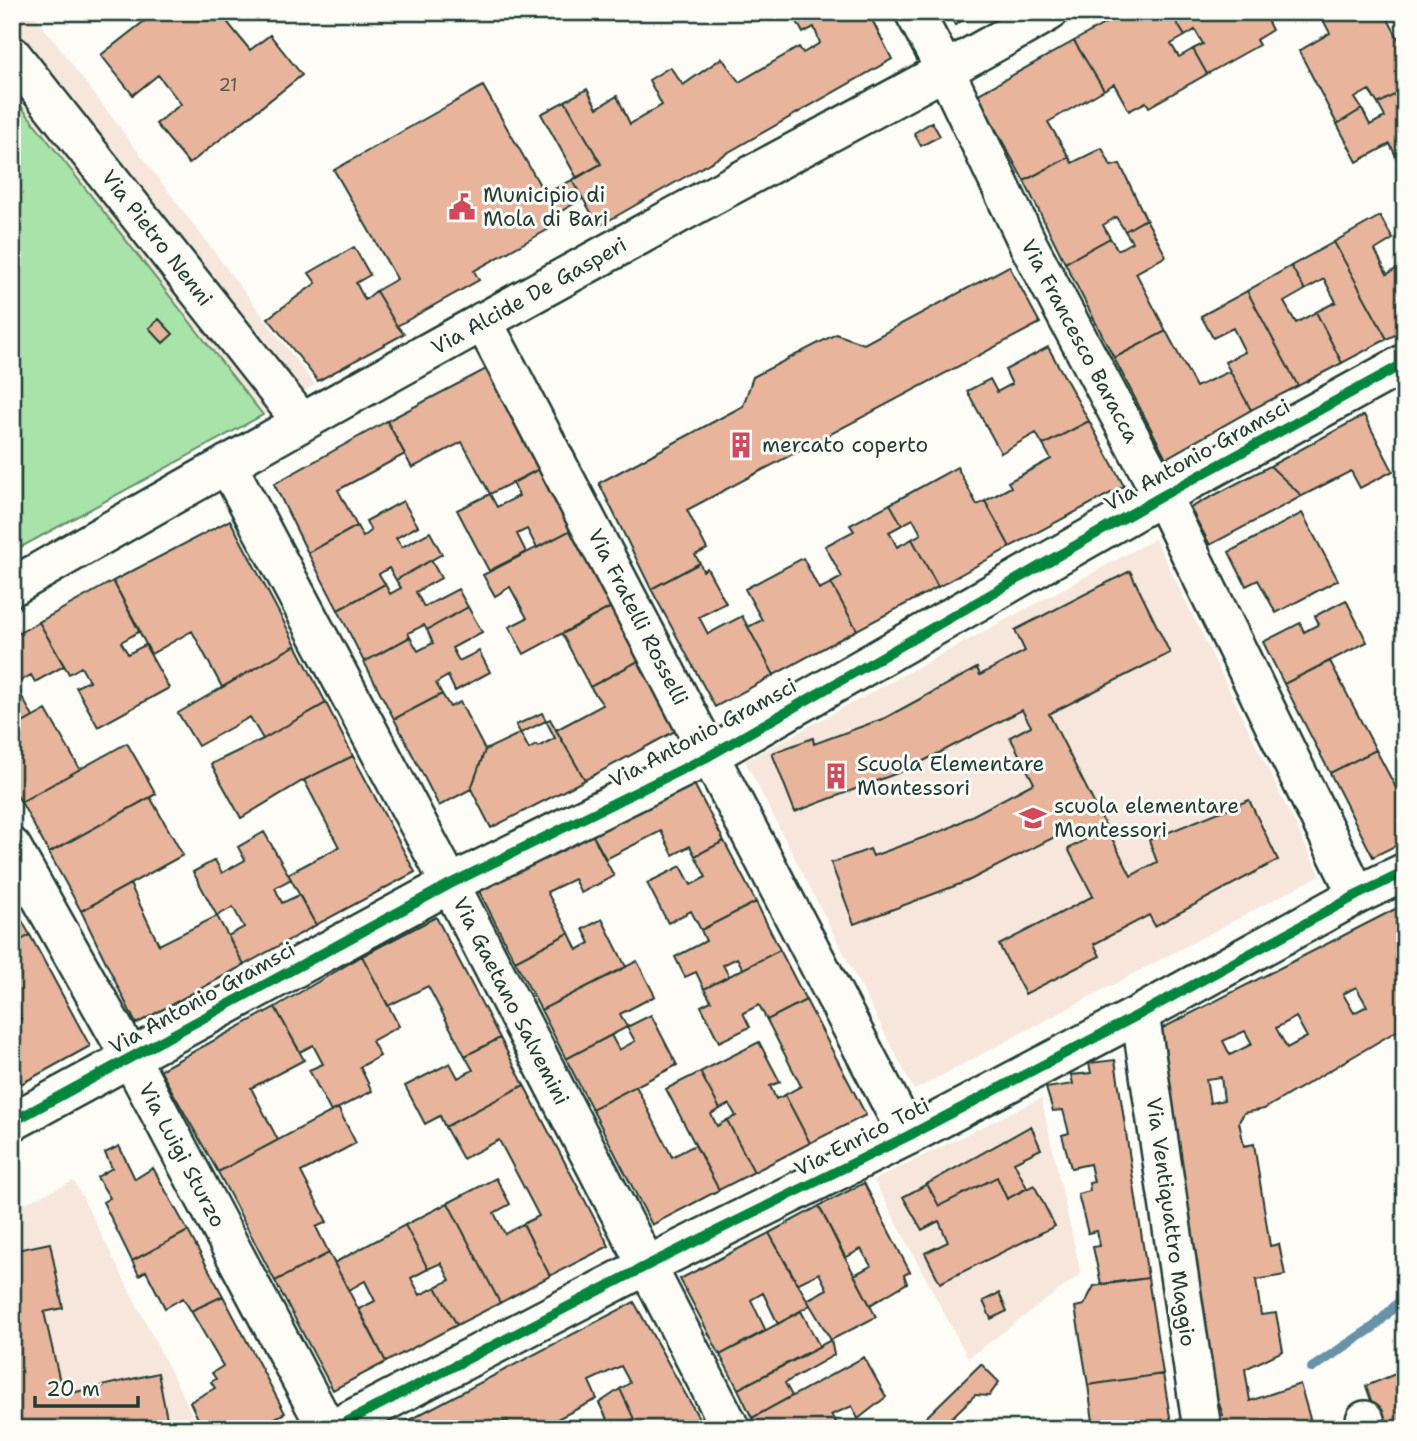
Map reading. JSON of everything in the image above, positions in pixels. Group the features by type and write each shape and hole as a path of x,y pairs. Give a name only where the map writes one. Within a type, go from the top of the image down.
{"street":[{"name":"Via Francesco Baracca","path":"914,12 946,72 1029,246 1162,496 1357,895"},
{"name":"Via Alcide De Gasperi","path":"12,587 301,421 946,72 1049,12"},
{"name":"Via Pietro Nenni","path":"12,55 301,421"},
{"name":"Via Fratelli Rosselli","path":"483,321 908,1136"},
{"name":"Via Antonio Gramsci","path":"12,1122 450,884 709,757 1162,496 1405,363"},
{"name":"Via Gaetano Salvemini","path":"227,464 450,884 731,1429"},
{"name":"Via Luigi Sturzo","path":"12,847 131,1059 327,1429"},
{"name":"Via Enrico Toti","path":"333,1429 648,1265 908,1136 1140,1014 1357,895 1405,872"},
{"name":"Via Ventiquattro Maggio","path":"1140,1014 1202,1429"}],"shaded area":[{"path":"12,12 32,12 315,385 263,415 12,95"},
{"name":"scuola elementare Montessori","path":"1155,539 1320,875 914,1090 745,761"},
{"path":"1041,1098 1081,1274 968,1358 874,1180"},
{"path":"74,1181 199,1429 12,1429 12,1209"}],"green space":[{"path":"12,95 263,415 12,552"}],"building":[{"path":"156,12 242,12 228,23 250,50 270,35 302,75 189,164 156,124 181,104 158,75 133,95 101,55"},
{"path":"792,12 868,12 892,59 599,226 572,180 601,164 565,101 587,89 597,108 617,96 630,124 662,105 649,80 670,67 683,85 722,58 739,82 799,47 803,53 820,43 814,27 803,33"},
{"path":"948,12 976,12 955,25"},
{"path":"1125,12 1170,12 1185,36 1171,44 1179,57 1193,49 1207,74 1149,107 1146,102 1129,111 1114,84 1104,90 1074,41"},
{"path":"1170,12 1263,12 1272,30 1256,40 1259,45 1207,74 1193,49 1203,44 1195,30 1185,36"},
{"path":"1320,12 1337,12 1323,20"},
{"path":"1337,12 1384,12 1405,51 1405,89 1378,104 1369,90 1355,98 1362,109 1337,124 1299,51 1330,33 1323,20"},
{"path":"1074,41 1104,90 1048,122 1069,157 1024,181 977,95"},
{"name":"Municipio di Mola di Bari","path":"483,86 545,194 572,180 582,199 553,216 558,224 474,271 479,280 397,326 376,291 397,279 334,170"},
{"path":"1405,89 1405,175 1390,144 1357,162 1337,124 1362,109 1370,125 1385,117 1378,104"},
{"path":"565,101 601,164 577,178 541,114"},
{"path":"932,122 940,136 921,146 914,133"},
{"path":"1102,148 1111,166 1120,164 1146,219 1125,231 1116,217 1103,225 1110,238 1065,263 1024,181 1069,157 1072,163"},
{"path":"1380,216 1393,239 1375,250 1387,274 1405,264 1405,330 1387,339 1334,242"},
{"path":"1146,219 1166,256 1136,273 1166,331 1114,358 1065,263 1110,238 1118,250 1132,242 1125,231"},
{"path":"1334,242 1387,339 1342,363 1316,312 1336,302 1324,279 1305,290 1291,266"},
{"path":"354,247 370,275 356,283 365,300 376,291 404,334 318,381 268,318 316,283 309,273"},
{"name":"mercato coperto","path":"1009,266 1040,323 687,510 707,549 695,555 700,563 651,589 599,483 743,406 753,377 836,334 864,344"},
{"path":"1291,266 1305,290 1284,302 1296,323 1316,312 1342,363 1298,386 1247,291"},
{"path":"1247,291 1298,386 1251,410 1225,362 1245,352 1233,328 1213,338 1201,316"},
{"path":"159,319 173,334 163,343 149,328"},
{"path":"1166,331 1196,387 1230,371 1251,410 1166,458 1114,358"},
{"path":"1048,347 1089,421 1043,445 1036,433 1001,453 967,391 990,379 997,392 1012,384 1005,370"},
{"path":"488,368 541,468 490,494 462,442 412,468 387,421"},
{"path":"1364,415 1393,471 1360,488 1351,471 1302,496 1270,466"},
{"path":"387,421 405,454 338,490 357,526 308,553 274,484"},
{"path":"1089,421 1124,486 1010,547 985,501 1011,487 1008,482 1051,459 1043,445"},
{"path":"1270,466 1302,496 1210,545 1190,508"},
{"path":"957,467 977,505 985,501 1010,547 938,587 912,539 921,534 913,519 902,525 890,504"},
{"path":"541,468 573,529 537,548 527,529 517,534 526,552 489,571 457,510 490,494 497,507 519,496 513,483"},
{"path":"403,501 418,526 396,538 402,547 430,532 442,554 396,580 389,568 379,574 385,584 338,610 308,553 357,526 363,537 371,531 366,521"},
{"path":"890,504 902,525 889,532 897,547 912,539 938,587 857,630 831,583 842,577 825,546 854,531 850,525"},
{"path":"1302,513 1338,580 1276,613 1258,580 1246,586 1229,552"},
{"path":"230,520 296,645 222,687 192,631 151,654 113,581"},
{"path":"573,529 613,606 524,654 509,627 527,618 510,587 495,596 483,575"},
{"path":"803,558 819,589 831,583 857,630 774,675 748,627 762,620 745,589"},
{"path":"431,560 441,578 416,592 424,607 458,589 468,607 427,630 424,625 408,633 410,637 364,662 338,610 385,584 390,594 401,588 396,580"},
{"path":"700,563 703,571 707,568 726,603 699,617 708,634 742,616 774,675 715,707 651,589"},
{"name":"Scuola Elementare Montessori","path":"1130,571 1170,653 1049,714 1131,876 1157,862 1149,840 1249,800 1278,860 1155,926 1149,915 1094,944 1100,956 1025,994 999,945 1093,896 1068,849 1086,839 1078,825 968,881 854,924 831,863 870,849 873,856 947,829 1034,783 1010,737 1031,726 1022,710 908,769 795,812 772,753 813,738 814,744 885,718 977,668 980,675 1025,651 1015,630"},
{"path":"113,581 140,631 121,642 128,654 145,645 169,688 98,727 76,687 89,681 81,667 69,674 39,622"},
{"path":"1346,600 1367,642 1284,684 1263,642 1300,623 1304,632 1319,624 1315,616"},
{"path":"613,606 642,659 590,687 562,634"},
{"path":"468,607 482,632 452,648 459,661 479,651 490,672 455,691 448,676 436,683 442,694 394,719 364,662 410,637 418,651 433,643 427,630"},
{"path":"39,622 64,666 35,682 31,675 15,684 33,717 12,729 12,637"},
{"path":"296,645 326,703 263,739 250,717 198,746 178,713"},
{"path":"642,659 677,730 585,780 556,730 603,705 590,687"},
{"path":"1330,661 1376,750 1330,773 1284,684"},
{"path":"442,694 450,707 460,702 485,750 471,789 439,806 394,719"},
{"path":"326,703 353,756 304,780 241,818 211,764 263,739"},
{"path":"46,710 80,769 21,802 12,787 12,729"},
{"path":"542,713 555,738 529,749 516,725"},
{"path":"550,719 585,780 491,828 471,789 485,750"},
{"path":"127,743 156,794 49,853 21,802"},
{"path":"1376,750 1396,788 1405,783 1405,841 1373,857 1330,773"},
{"path":"353,756 415,872 316,925 288,874 339,847 304,780"},
{"path":"693,782 724,841 695,856 690,846 673,855 661,831 606,859 592,834"},
{"path":"150,797 183,855 81,911 49,853"},
{"path":"264,832 291,879 275,888 282,903 299,895 316,925 244,965 228,936 244,927 233,907 217,916 193,872 215,860 222,873 245,860 238,847"},
{"path":"592,834 614,876 581,893 574,879 547,892 569,933 515,961 479,891"},
{"path":"724,841 756,902 701,930 691,911 668,923 647,883 681,866 691,885 706,877 695,856"},
{"path":"130,884 159,945 217,916 244,965 136,1024 81,911"},
{"path":"756,902 780,950 743,969 737,958 723,965 729,976 704,989 696,972 685,977 675,957 706,941 701,930"},
{"path":"12,903 30,935 12,945"},
{"path":"1405,904 1405,1026 1264,1109 1244,1113 1239,1122 1244,1146 1254,1144 1270,1246 1279,1244 1285,1275 1256,1280 1261,1315 1276,1313 1283,1351 1245,1369 1250,1401 1300,1384 1313,1429 1225,1429 1215,1392 1167,1095 1153,1033","holes":["1356,987 1367,1006 1354,1013 1343,994","1296,1017 1307,1037 1287,1048 1276,1028","1245,1031 1252,1044 1230,1055 1223,1041","1221,1077 1224,1100 1210,1103 1206,1079"]},
{"path":"436,917 500,1038 465,1056 428,986 388,1006 362,956"},
{"path":"602,919 626,967 541,1010 515,961 569,933 577,950 590,943 583,929"},
{"path":"30,935 90,1046 12,1089 12,1024 21,1019 12,1004 12,945"},
{"path":"780,950 806,1000 767,1020 759,1005 743,1013 750,1027 719,1042 701,1006 711,1001 704,989"},
{"path":"362,956 399,1026 372,1041 380,1056 360,1067 372,1091 331,1112 309,1070 323,1064 313,1045 300,1052 275,1007"},
{"path":"637,961 655,996 620,1014 627,1027 566,1059 541,1010"},
{"path":"806,1000 866,1115 810,1143 785,1095 801,1086 767,1020"},
{"path":"275,1007 304,1060 251,1088 278,1140 218,1172 160,1070"},
{"path":"651,1015 677,1065 592,1109 566,1059 611,1035 619,1050 635,1041 627,1027"},
{"path":"500,1038 524,1085 445,1127 440,1116 425,1124 405,1086 450,1063 458,1078 473,1070 465,1056"},
{"path":"759,1042 780,1082 770,1086 776,1099 785,1095 810,1143 754,1172 727,1120 736,1116 729,1104 720,1109 700,1072"},
{"path":"1115,1060 1148,1278 1101,1284 1093,1247 1100,1246 1097,1231 1088,1233 1078,1194 1090,1191 1089,1183 1094,1182 1090,1164 1071,1168 1062,1135 1069,1133 1063,1110 1053,1111 1046,1088 1073,1084 1071,1075 1091,1073 1089,1063"},
{"path":"700,1072 720,1109 711,1114 717,1126 727,1120 754,1172 719,1190 666,1089"},
{"path":"524,1085 609,1246 550,1276 523,1224 539,1216 499,1140 463,1159 445,1127"},
{"path":"636,1086 672,1157 695,1145 719,1190 652,1225 592,1109"},
{"path":"338,1108 356,1143 301,1172 327,1222 316,1227 329,1253 275,1281 218,1172"},
{"path":"1031,1126 1041,1149 1014,1162 1027,1188 1007,1199 997,1177 939,1206 927,1184"},
{"path":"119,1146 135,1179 153,1168 188,1231 132,1261 103,1202 110,1198 97,1177 112,1168 105,1153"},
{"path":"997,1177 1007,1199 1034,1185 1055,1226 940,1283 925,1253 948,1242 939,1221 922,1230 903,1197 927,1184 939,1206"},
{"path":"496,1178 510,1204 494,1213 505,1234 523,1224 550,1276 500,1303 448,1203"},
{"path":"864,1183 910,1272 904,1275 907,1283 870,1305 854,1275 871,1266 861,1249 845,1258 819,1206"},
{"path":"448,1203 500,1303 457,1325 436,1287 450,1280 441,1263 428,1269 405,1225"},
{"path":"819,1206 876,1317 831,1340 807,1300 827,1289 819,1273 797,1284 769,1233"},
{"path":"405,1225 428,1269 411,1278 420,1295 436,1287 457,1325 386,1362 359,1309 375,1301 365,1281 349,1290 334,1263"},
{"path":"188,1231 223,1296 191,1311 183,1298 165,1308 146,1271 139,1275 132,1261"},
{"path":"769,1233 810,1305 778,1324 763,1293 751,1300 766,1331 720,1355 680,1279"},
{"path":"50,1243 63,1308 44,1312 63,1395 158,1373 169,1429 12,1429 12,1251"},
{"path":"329,1253 386,1362 333,1390 275,1281"},
{"path":"1148,1278 1163,1374 1088,1385 1075,1307 1084,1305 1094,1286"},
{"path":"999,1293 1007,1311 991,1319 983,1301"},
{"path":"223,1296 285,1413 254,1429 203,1429 190,1402 215,1388 211,1382 216,1379 212,1373 223,1366 191,1311"},
{"path":"634,1302 705,1429 632,1429 627,1421 634,1419 620,1389 630,1383 621,1366 589,1381 597,1399 543,1426 544,1429 511,1429 507,1420 490,1429 392,1429"},
{"path":"801,1311 820,1347 738,1389 720,1355"},
{"path":"831,1340 834,1355 785,1383 792,1396 752,1418 738,1389"},
{"path":"864,1357 886,1397 858,1419 852,1406 831,1415 841,1429 758,1429 752,1418"},
{"path":"981,1364 999,1382 989,1396 975,1395 940,1429 914,1429"},
{"path":"1405,1370 1405,1429 1381,1429 1366,1386"},
{"path":"1163,1374 1172,1429 1094,1429 1088,1385"},
{"path":"620,1389 634,1419 627,1421 632,1429 612,1429 599,1403"}],"waterway":[{"path":"1312,1368 1375,1326 1405,1296"}],"cycle path":[{"path":"12,1122 450,884 709,756 1162,496 1405,363"},
{"path":"333,1429 648,1265 908,1136 1140,1014 1357,895 1405,872"}],"place":[{"name":"Municipio di Mola di Bari","path":"462,207"},
{"name":"mercato coperto","path":"741,445"},
{"name":"Scuola Elementare Montessori","path":"836,776"},
{"name":"scuola elementare Montessori","path":"1033,818"}]}
